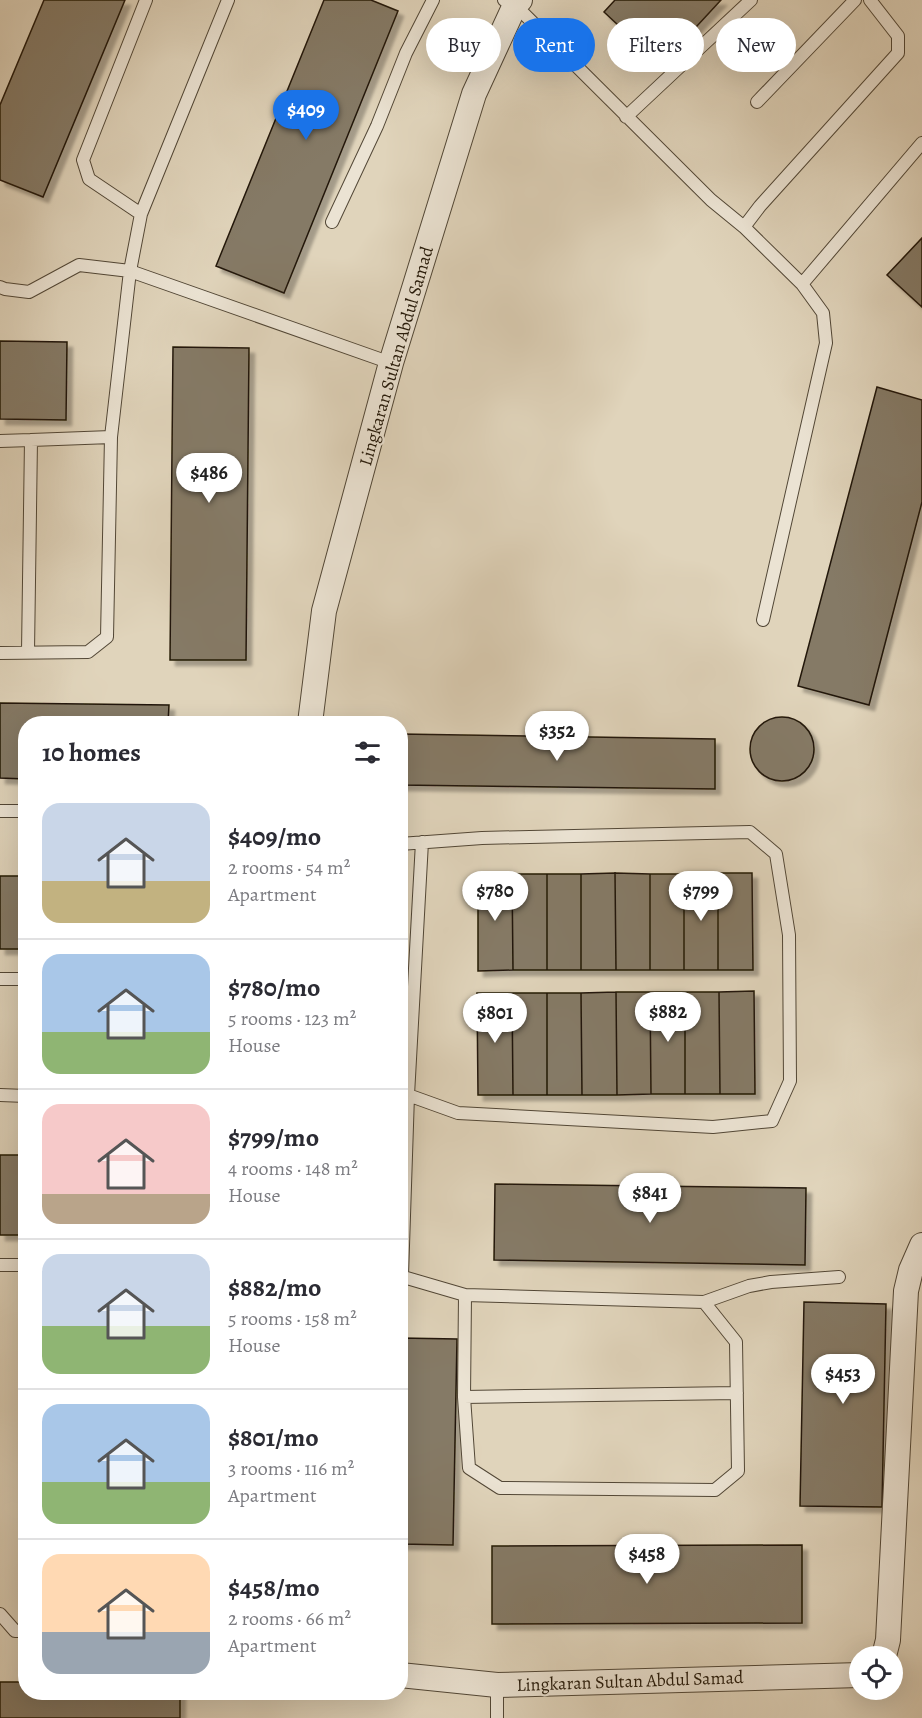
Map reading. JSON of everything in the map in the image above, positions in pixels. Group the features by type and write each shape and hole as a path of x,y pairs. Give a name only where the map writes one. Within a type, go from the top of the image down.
{"street":[{"name":"Lingkaran Sultan Abdul Samad","path":"311,716 324,611 392,363 474,94 513,2"},
{"path":"886,1646 906,1291 911,1270 922,1245"},
{"name":"Lingkaran Sultan Abdul Samad","path":"408,1676 497,1684 849,1675"}],"lane":[{"path":"141,214 89,179 83,160 146,0"},
{"path":"0,652 88,652 107,637 111,437 130,271 141,214 228,0"},
{"path":"332,222 406,53 433,0"},
{"path":"626,117 751,0"},
{"path":"757,102 855,0"},
{"path":"744,227 760,206 898,53 898,36 870,0"},
{"path":"513,2 711,200 744,227 802,284 823,313 826,343 763,620"},
{"path":"802,284 922,143"},
{"path":"0,287 5,290 29,292 79,265 130,271 392,363"},
{"path":"0,441 111,437"},
{"path":"28,652 31,440"},
{"path":"0,811 18,812"},
{"path":"408,843 482,838 750,832 776,854 780,877 789,935 790,1081 772,1121 713,1127 458,1113 408,1096"},
{"path":"408,1039 422,842"},
{"path":"0,979 18,979"},
{"path":"0,1095 18,1096"},
{"path":"0,1265 18,1265"},
{"path":"408,1278 465,1294 704,1302 749,1286 839,1277"},
{"path":"465,1294 464,1397 469,1468 500,1488 714,1490 738,1472 736,1342 704,1302"},
{"path":"464,1397 737,1393"},
{"path":"0,1614 15,1631 18,1631"},
{"path":"497,1684 497,1718"}],"building":[{"path":"44,0 125,0 43,197 0,180 0,105"},
{"path":"324,0 371,0 398,11 284,293 216,266"},
{"path":"615,0 721,0 704,18 610,18 604,12"},
{"path":"922,238 922,307 887,275"},
{"path":"0,341 67,342 66,420 0,419"},
{"path":"173,347 249,348 246,660 170,660"},
{"path":"877,387 922,400 922,502 869,705 798,686"},
{"path":"0,703 169,705 168,716 18,716 18,779 0,778"},
{"path":"776,717 788,717 805,726 812,737 814,749 812,761 805,772 788,781 776,781 764,776 755,767 750,755 750,743 755,731 764,722"},
{"path":"408,734 715,739 715,789 408,785"},
{"path":"615,873 616,970 581,970 581,874"},
{"path":"615,873 650,874 650,970 616,970"},
{"path":"718,873 718,970 684,970 684,874"},
{"path":"718,873 752,873 753,970 718,970"},
{"path":"478,874 512,874 513,970 478,971"},
{"path":"512,874 547,874 547,970 513,970"},
{"path":"547,874 581,874 581,970 547,970"},
{"path":"650,874 684,874 684,970 650,970"},
{"path":"0,876 18,876 18,949 0,949"},
{"path":"754,991 755,1094 720,1094 719,992"},
{"path":"616,992 650,992 651,1094 617,1095"},
{"path":"616,992 617,1095 582,1095 581,993"},
{"path":"650,992 685,992 685,1094 651,1094"},
{"path":"685,992 719,992 720,1094 685,1094"},
{"path":"477,993 512,993 513,1095 478,1095"},
{"path":"512,993 547,993 547,1095 513,1095"},
{"path":"547,993 581,993 582,1095 547,1095"},
{"path":"0,1155 18,1155 18,1235 0,1235"},
{"path":"495,1184 806,1188 805,1265 494,1260"},
{"path":"804,1302 886,1304 882,1507 800,1506"},
{"path":"408,1338 457,1339 453,1545 408,1544"},
{"path":"802,1545 802,1623 492,1624 492,1546"},
{"path":"0,1682 18,1682 18,1700 180,1700 180,1718 0,1718"}]}
